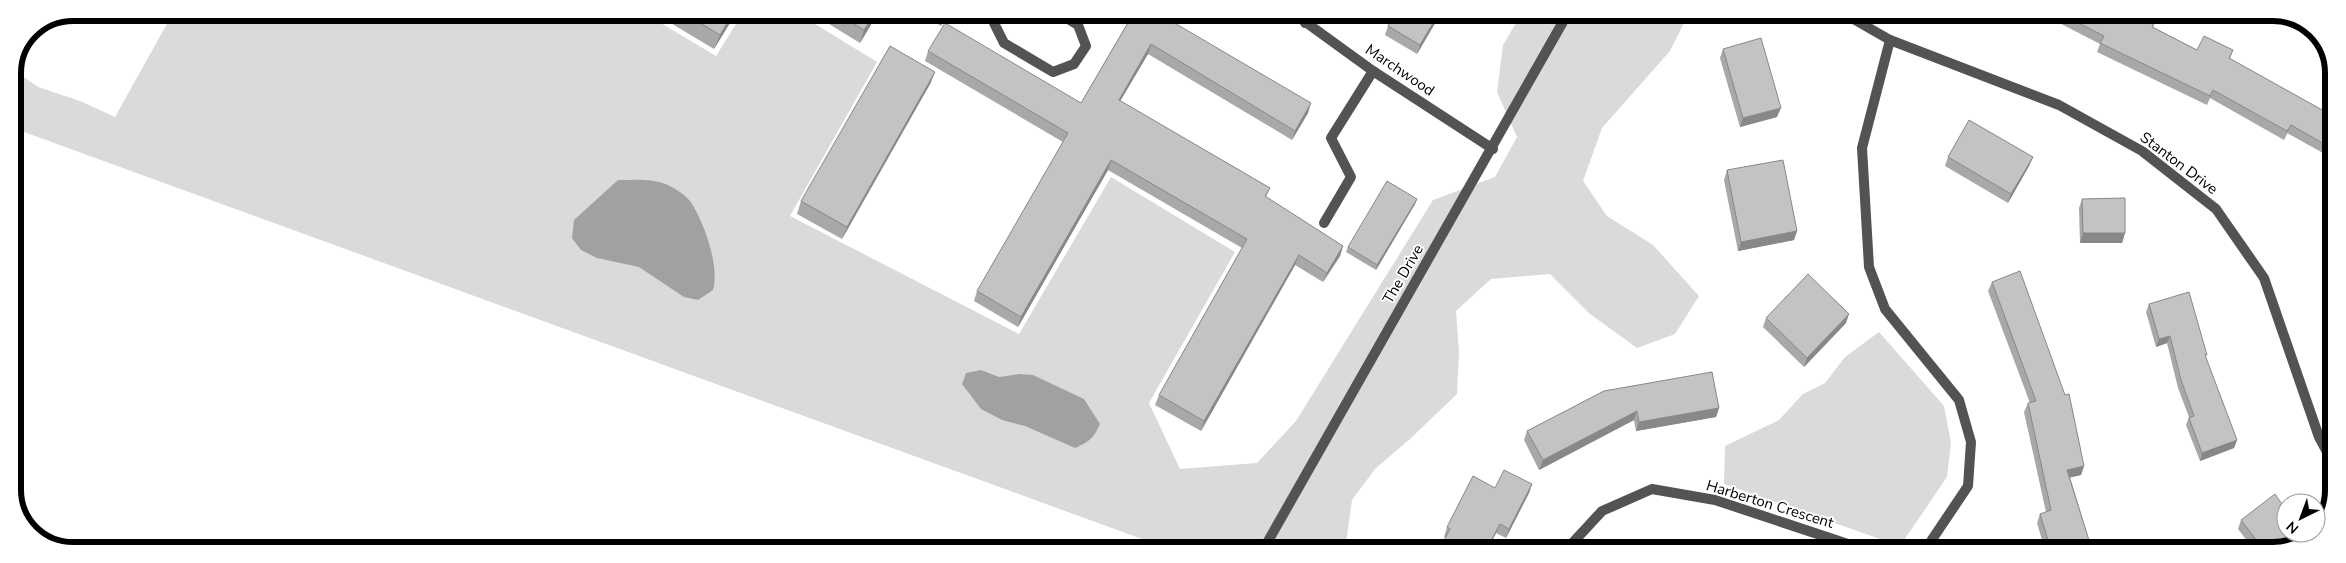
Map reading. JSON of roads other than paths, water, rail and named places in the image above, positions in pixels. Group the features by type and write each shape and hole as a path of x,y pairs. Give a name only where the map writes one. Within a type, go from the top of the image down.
{"street":[{"path":"995,21 994,23 1004,42 1054,72 1074,64 1086,46 1078,25 1071,21"},
{"name":"Marchwood","path":"1303,21 1373,71 1492,149"},
{"name":"The Drive","path":"1268,542 1564,21"},
{"name":"Stanton Drive","path":"1856,21 1890,40 2059,105 2142,151 2216,209 2264,278 2318,437 2325,449"},
{"path":"1890,40 1862,148 1869,267 1886,309 1958,400 1971,442 1968,486 1930,542"},
{"path":"1324,223 1351,177 1331,138 1373,71"},
{"name":"Harberton Crescent","path":"1574,542 1602,512 1652,488 1715,500 1842,542"}]}
